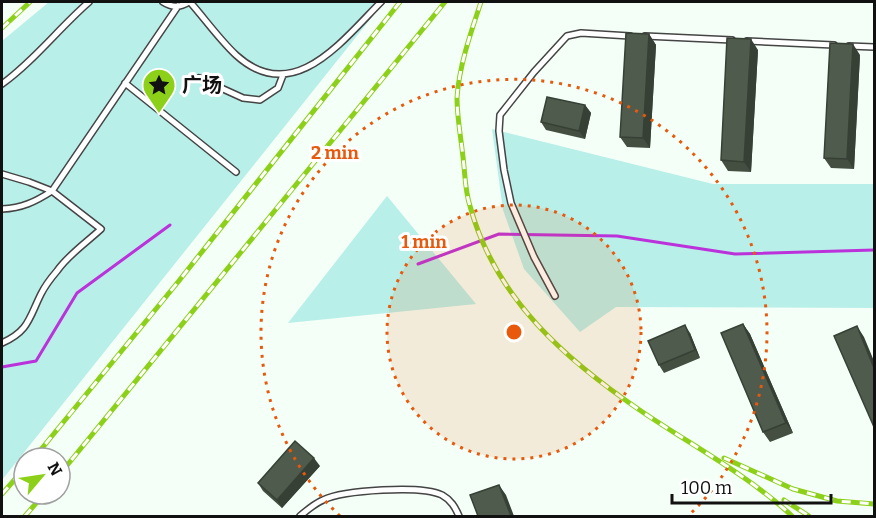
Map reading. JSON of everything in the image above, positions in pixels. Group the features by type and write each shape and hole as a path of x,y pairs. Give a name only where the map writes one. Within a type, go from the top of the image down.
{"lane":[{"path":"2,84 21,70 89,2"},
{"path":"163,2 172,6 190,2 235,54 261,70 283,75 316,63 381,2"},
{"path":"2,209 20,208 52,191 178,6"},
{"path":"555,296 534,257 515,213 504,170 499,131 500,114 567,36 581,33 874,47"},
{"path":"199,78 243,98 260,100 278,88 283,75"},
{"path":"125,83 236,172"},
{"path":"2,174 52,191 101,229 58,268 40,294 31,319 24,329 2,343"},
{"path":"300,516 316,504 331,497 384,490 434,492 448,499 459,516"}],"shaded area":[{"path":"49,2 384,2 29,446 12,446 12,467 2,480 2,41"},
{"path":"492,129 713,184 874,184 874,308 616,307 580,332 524,269 503,210"},
{"path":"387,196 476,304 288,323"}],"building":[{"path":"626,33 649,34 643,138 620,137"},
{"path":"727,38 751,39 744,162 721,160"},
{"path":"830,43 853,44 847,159 824,158"},
{"path":"547,97 585,105 579,131 541,122"},
{"path":"743,324 786,423 763,432 721,333"},
{"path":"685,325 695,350 659,365 648,341"},
{"path":"857,326 874,368 874,427 834,336"},
{"path":"295,441 314,458 277,500 258,483"},
{"path":"499,485 511,516 478,516 470,495"}],"waterway":[{"path":"2,367 36,361 77,293 170,225"},
{"path":"418,264 499,234 617,236 735,254 874,250"}],"railway":[{"path":"2,28 30,2"},
{"path":"44,446 178,282 400,2"},
{"path":"72,459 445,2"},
{"path":"481,2 463,61 457,105 468,200 481,239 497,270 516,299 538,325 588,372 644,413 758,488 792,516"},
{"path":"724,458 793,489 837,501 874,504"},
{"path":"2,494 12,483"},
{"path":"784,500 809,516"},
{"path":"25,516 34,506"}],"place":[{"name":"广场","path":"159,114"}]}
